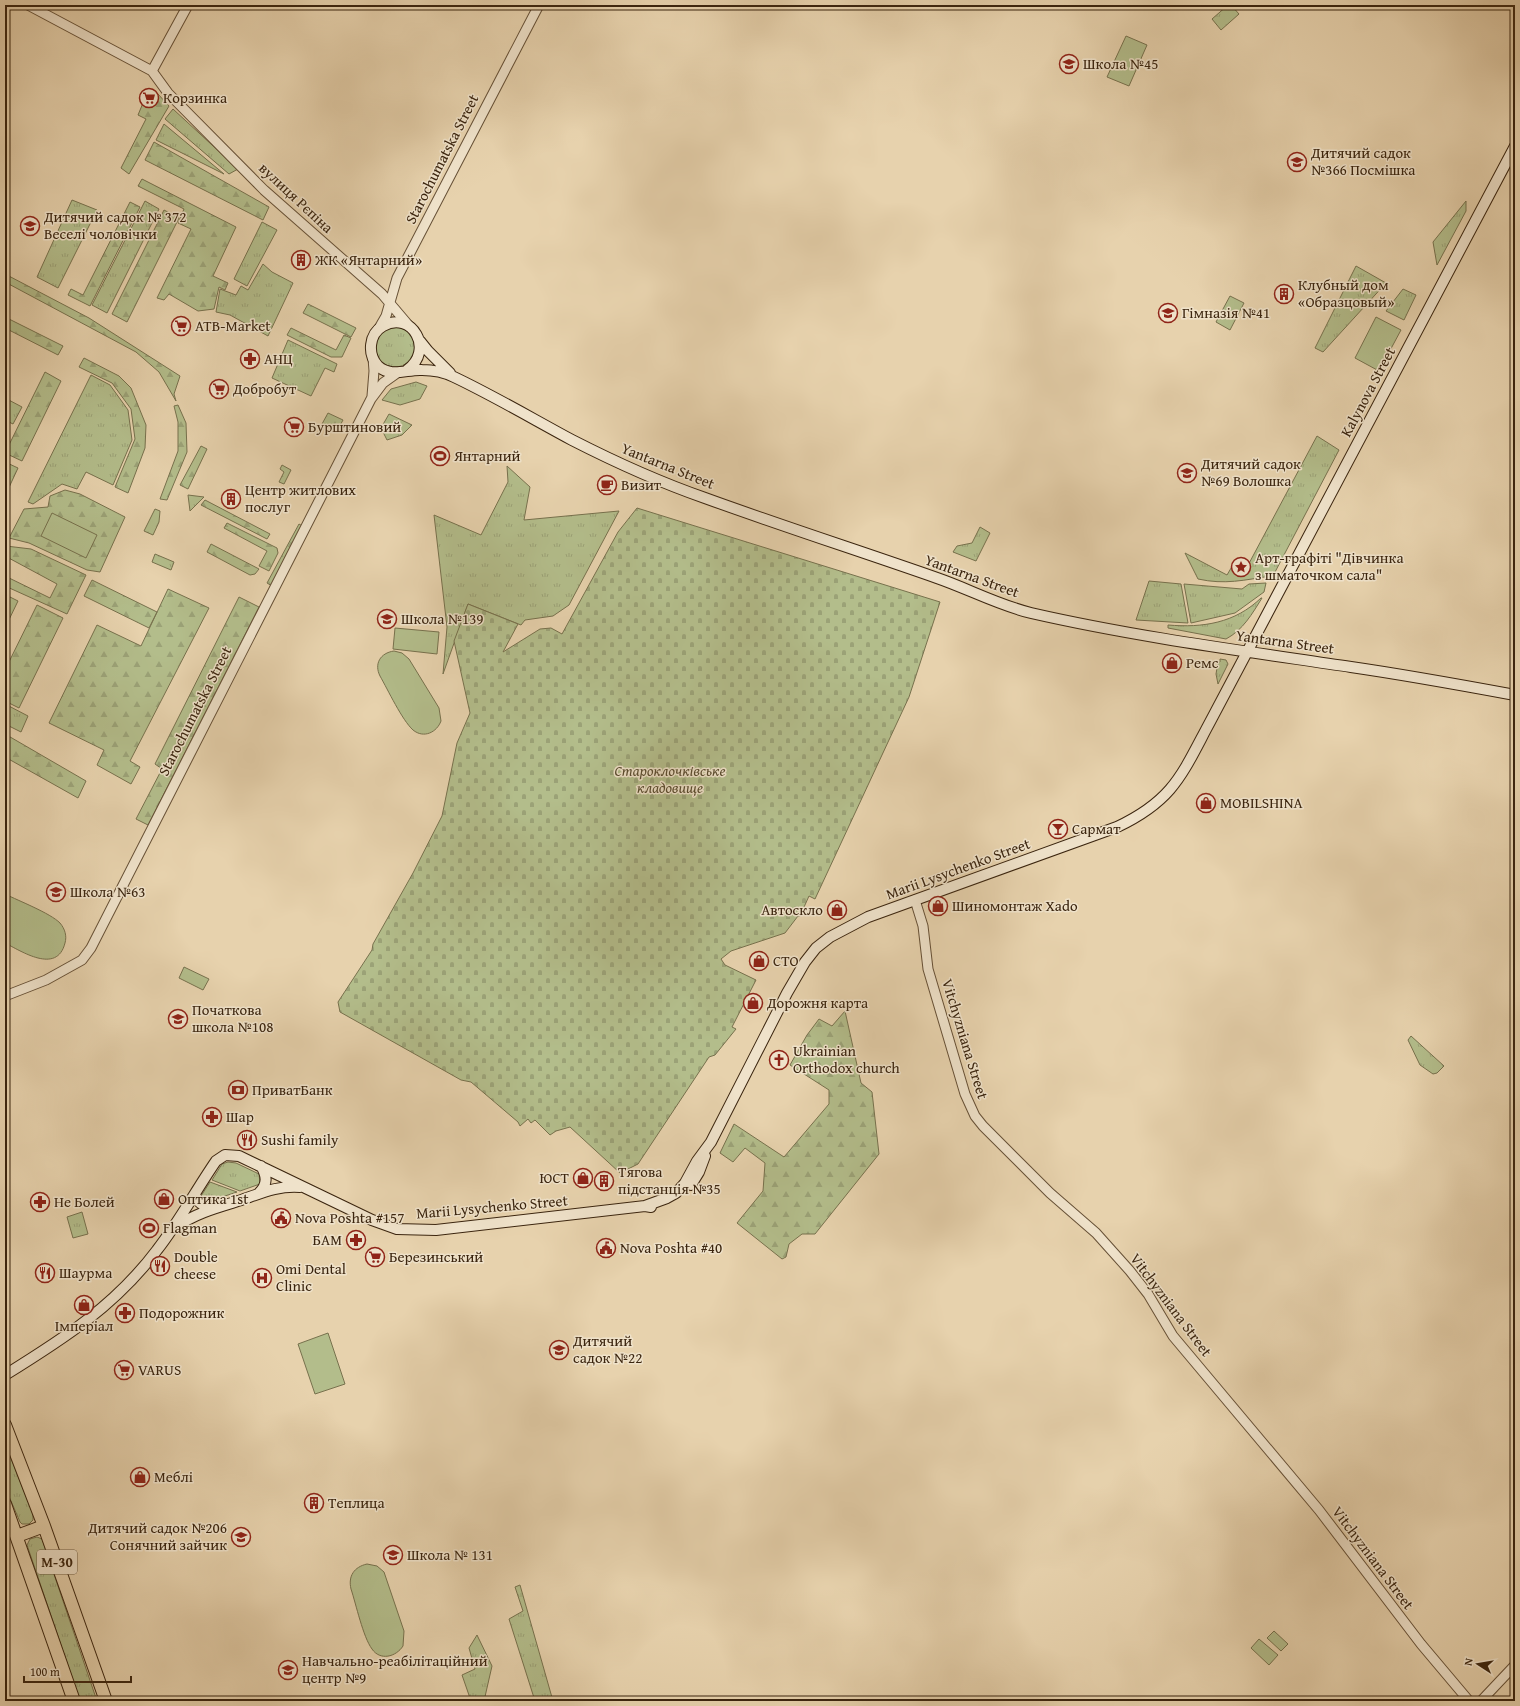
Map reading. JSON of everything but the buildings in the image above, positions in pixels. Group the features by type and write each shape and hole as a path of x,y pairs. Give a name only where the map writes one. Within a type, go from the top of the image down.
{"highway":[{"name":"М-30","path":"5,1424 44,1526 106,1701"},
{"name":"М-30","path":"5,1504 74,1701"},
{"path":"17,1536 44,1526"}],"main road":[{"name":"Kalynova Street","path":"1247,652 1515,146"},
{"path":"378,330 386,324 397,322 411,328 419,339 419,357 407,370"},
{"name":"Starochumatska Street","path":"373,358 370,346 378,330"},
{"name":"Yantarna Street","path":"419,339 431,355 452,376"},
{"path":"373,358 380,367 396,373"},
{"name":"Yantarna Street","path":"407,370 430,370 452,376 643,475 726,506 938,578 1001,604 1031,613 1247,652 1353,667 1515,695"},
{"name":"Starochumatska Street","path":"396,373 407,370"},
{"name":"Marii Lysychenko Street","path":"195,1194 216,1161 225,1155 239,1156 377,1222 393,1228 408,1230 450,1229 645,1206 656,1207 663,1206 681,1197 699,1172 709,1145 786,993 805,962 816,948 830,937 862,919 1117,827 1137,817 1156,804 1173,786 1186,766 1247,652"},
{"path":"259,1193 266,1181 261,1166"},
{"name":"Marii Lysychenko Street","path":"173,1229 190,1218 216,1207 259,1193 282,1187 303,1187"},
{"path":"195,1194 198,1201 203,1206 216,1207"},
{"path":"5,1375 64,1338 97,1314 136,1275 173,1229 195,1194"}],"street":[{"path":"28,5 152,71 188,5"},
{"name":"Starochumatska Street","path":"378,330 386,316 389,302 398,278 539,5"},
{"name":"вулиця Рєпіна","path":"152,71 163,87 264,190 389,302 411,328"},
{"name":"Starochumatska Street","path":"371,399 374,378 373,358"},
{"name":"Starochumatska Street","path":"5,996 46,980 82,960 91,948 371,399 382,383 396,373"},
{"name":"Vitchyzniana Street","path":"916,900 923,926 928,969 965,1094 975,1116 983,1126 1050,1193 1096,1233 1130,1270 1148,1294 1173,1336 1320,1510 1421,1644 1469,1701"},
{"path":"1481,1701 1515,1665"}],"green space":[{"path":"1228,5 1231,5 1239,14 1221,30 1212,19"},
{"path":"1126,36 1147,45 1129,86 1107,77"},
{"path":"157,93 169,106 129,174 121,168 146,119 138,115 143,103 150,107"},
{"path":"173,109 238,169 229,174 165,119"},
{"path":"164,124 224,174 156,140"},
{"path":"154,142 269,207 263,220 145,160"},
{"path":"142,179 236,227 213,276 228,283 225,290 219,287 214,309 198,311 169,294 164,300 157,298 191,229 178,223 184,209 138,186"},
{"path":"72,200 97,210 58,288 37,277"},
{"path":"145,201 159,209 107,313 92,305"},
{"path":"1466,201 1466,211 1437,265 1433,242"},
{"path":"130,202 140,207 90,306 68,295 71,289 83,295"},
{"path":"164,210 179,218 127,322 112,314"},
{"path":"262,222 277,230 247,286 234,279"},
{"path":"263,264 272,272 293,283 268,336 230,315 216,312 220,289 236,295 241,286 248,290"},
{"path":"1356,266 1386,283 1323,352 1315,348"},
{"path":"5,274 89,318 180,376 174,394 176,401 159,372 136,352 5,282"},
{"path":"1403,289 1416,295 1404,320 1386,311"},
{"path":"1230,296 1244,303 1230,330 1216,322"},
{"path":"308,304 356,328 351,337 303,313"},
{"path":"5,317 63,346 58,355 5,328"},
{"path":"1376,317 1401,330 1379,371 1355,358"},
{"path":"399,327 406,330 412,336 415,347 414,355 406,364 399,367 391,367 384,364 376,355 375,343 378,336 387,328"},
{"path":"291,328 336,350 344,335 351,338 342,357 331,357 287,335"},
{"path":"288,340 337,364 334,372 325,368 311,396 272,378"},
{"path":"84,358 119,376 131,388 146,425 145,448 128,493 115,487 135,439 131,409 112,383 79,367"},
{"path":"45,372 61,381 22,461 5,453"},
{"path":"91,375 110,385 128,410 132,440 113,485 86,472 77,489 62,484 33,504 28,502"},
{"path":"416,382 427,386 420,399 400,405 382,400 391,389"},
{"path":"5,398 22,407 13,424 5,420"},
{"path":"178,405 186,423 187,452 167,500 160,499 178,451 178,422 174,406"},
{"path":"328,413 343,420 337,431 322,424"},
{"path":"389,414 412,425 402,435 387,440 381,428"},
{"path":"1317,436 1339,450 1274,574 1271,576 1226,582 1198,579 1185,553 1227,575 1234,563 1246,569"},
{"path":"201,446 207,449 188,489 180,485"},
{"path":"5,462 18,468 5,496"},
{"path":"282,465 291,470 284,484 279,482 284,472 280,469"},
{"path":"507,466 530,487 524,520 619,511 569,605 553,616 525,620 521,625 468,604 443,674 447,627 434,515 481,535 508,482"},
{"path":"65,490 80,494 125,517 100,572 87,570 29,543 9,538 24,509 48,507 50,496"},
{"path":"188,495 204,497 190,511"},
{"path":"205,500 270,534 267,539 201,505"},
{"name":"Староклочківське кладовище","path":"637,508 940,602 909,697 815,899 809,896 800,916 798,916 785,933 731,951 721,959 725,965 756,980 732,1027 736,1029 715,1055 709,1057 638,1164 620,1173 570,1127 556,1131 550,1135 535,1120 531,1123 528,1119 520,1126 518,1122 471,1082 461,1080 340,1012 338,1002 372,950 373,944 413,873 442,816 457,743 470,713 454,641 468,604 518,624 503,652 540,629 551,628 562,634 618,532"},
{"path":"155,509 160,511 159,522 153,535 144,531"},
{"path":"52,513 97,535 86,558 41,536"},
{"path":"227,523 277,548 278,553 269,571 259,566 267,551 224,528"},
{"path":"299,524 304,527 272,586 267,583"},
{"path":"980,527 990,533 976,561 953,552 957,546 972,543"},
{"path":"211,544 259,569 255,574 250,575 207,552"},
{"path":"6,546 31,549 86,575 67,614 5,586 5,576 50,598 57,584 5,556"},
{"path":"155,554 174,562 171,570 152,562"},
{"path":"92,580 157,612 149,628 84,596"},
{"path":"1149,581 1181,584 1188,623 1136,620"},
{"path":"1266,583 1264,592 1235,613 1191,623 1184,584 1242,589 1249,584"},
{"path":"168,589 209,608 130,761 140,767 131,784 97,765 104,750 49,723 97,625 141,646"},
{"path":"10,597 18,601 5,628 5,608"},
{"path":"239,597 259,607 148,825 136,819 162,769 155,764"},
{"path":"1261,598 1247,621 1226,639 1168,628 1168,625 1194,626 1218,622 1240,613"},
{"path":"37,605 63,618 19,708 5,701 5,670"},
{"path":"395,628 439,632 437,654 393,649"},
{"path":"394,651 402,653 409,659 439,708 441,721 439,725 430,733 421,734 413,730 400,712 378,672 378,663 382,657 389,652"},
{"path":"1220,659 1226,660 1228,664 1218,684 1216,674"},
{"path":"5,704 28,716 21,732 5,724"},
{"path":"5,734 86,781 78,798 5,757"},
{"path":"5,894 42,911 60,923 66,935 61,953 54,958 38,958 5,943"},
{"path":"184,967 209,979 203,990 179,978"},
{"path":"845,1011 861,1083 872,1092 879,1154 815,1234 802,1234 789,1244 786,1257 782,1259 737,1223 763,1191 765,1163 745,1148 733,1162 720,1153 734,1124 784,1157 829,1104 829,1090 790,1065 807,1035 819,1019 832,1026"},
{"path":"1411,1036 1444,1066 1437,1073 1433,1074 1420,1065 1408,1040"},
{"path":"228,1162 236,1163 259,1174 260,1184 240,1191 212,1180 222,1164"},
{"path":"210,1182 237,1192 207,1202 201,1198 201,1196"},
{"path":"82,1212 88,1234 73,1238 67,1217"},
{"path":"328,1333 345,1384 315,1394 298,1344"},
{"path":"5,1443 33,1514 33,1520 29,1524 22,1524 20,1522 5,1487"},
{"path":"37,1537 42,1539 97,1701 80,1701 27,1545 30,1539"},
{"path":"367,1564 377,1566 384,1572 404,1631 403,1646 392,1655 379,1655 372,1649 363,1629 351,1589 351,1576 359,1567"},
{"path":"520,1585 553,1701 535,1701 509,1619 523,1611 515,1587"},
{"path":"1274,1631 1288,1644 1281,1651 1267,1638"},
{"path":"477,1635 492,1666 484,1701 471,1701 462,1675 475,1669 469,1648"},
{"path":"1259,1639 1278,1655 1269,1665 1251,1648"}],"place":[{"name":"Школа №45","path":"1069,64"},
{"name":"Корзинка","path":"149,98"},
{"name":"Дитячий садок №366 Посмішка","path":"1297,162"},
{"name":"Дитячий садок № 372 Веселі чоловічки","path":"30,226"},
{"name":"ЖК «Янтарний»","path":"301,260"},
{"name":"Клубный дом «Образцовый»","path":"1284,294"},
{"name":"Гімназія №41","path":"1168,313"},
{"name":"ATB-Market","path":"181,326"},
{"name":"АНЦ","path":"250,359"},
{"name":"Добробут","path":"219,389"},
{"name":"Бурштиновий","path":"294,427"},
{"name":"Янтарний","path":"440,456"},
{"name":"Дитячий садок №69 Волошка","path":"1187,473"},
{"name":"Визит","path":"607,485"},
{"name":"Центр житлових послуг","path":"231,499"},
{"name":"Арт-графіті \"Дівчинка з шматочком сала\"","path":"1241,567"},
{"name":"Школа №139","path":"387,619"},
{"name":"Ремс","path":"1172,663"},
{"name":"MOBILSHINA","path":"1206,803"},
{"name":"Сармат","path":"1058,829"},
{"name":"Школа №63","path":"56,892"},
{"name":"Шиномонтаж Xado","path":"938,906"},
{"name":"Автоскло","path":"837,910"},
{"name":"СТО","path":"759,961"},
{"name":"Дорожня карта","path":"753,1003"},
{"name":"Початкова школа №108","path":"178,1019"},
{"name":"Ukrainian Orthodox church","path":"779,1060"},
{"name":"ПриватБанк","path":"238,1090"},
{"name":"Шар","path":"212,1117"},
{"name":"Sushi family","path":"247,1140"},
{"name":"ЮСТ","path":"583,1178"},
{"name":"Тягова пiдстанцiя №35","path":"604,1181"},
{"name":"Оптика 1st","path":"164,1199"},
{"name":"Не Болей","path":"40,1202"},
{"name":"Nova Poshta #157","path":"281,1218"},
{"name":"Flagman","path":"149,1228"},
{"name":"БАМ","path":"356,1240"},
{"name":"Nova Poshta #40","path":"606,1248"},
{"name":"Березинський","path":"375,1257"},
{"name":"Double cheese","path":"160,1266"},
{"name":"Шаурма","path":"45,1273"},
{"name":"Omi Dental Clinic","path":"262,1278"},
{"name":"Імперіал","path":"84,1305"},
{"name":"Подорожник","path":"125,1313"},
{"name":"Дитячий садок №22","path":"559,1350"},
{"name":"VARUS","path":"124,1370"},
{"name":"Меблі","path":"140,1477"},
{"name":"Теплица","path":"314,1503"},
{"name":"Дитячий садок №206 Сонячний зайчик","path":"241,1537"},
{"name":"Школа № 131","path":"393,1555"},
{"name":"Навчально-реабілітаційний центр №9","path":"288,1670"}]}
